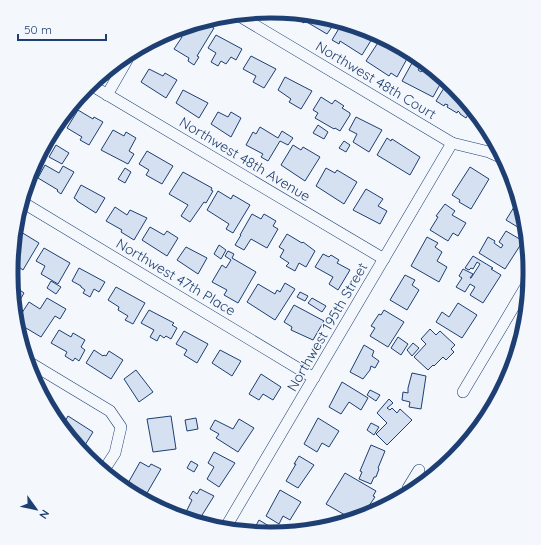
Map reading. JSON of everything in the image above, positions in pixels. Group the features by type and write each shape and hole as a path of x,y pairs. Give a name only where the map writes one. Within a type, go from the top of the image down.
{"street":[{"name":"Northwest 48th Court","path":"245,20 452,143 494,154"},
{"path":"107,94 124,65"},
{"name":"Northwest 48th Avenue","path":"96,88 384,259"},
{"name":"Northwest 195th Street","path":"229,523 452,143"},
{"name":"Northwest 47th Place","path":"27,205 314,378"},
{"path":"463,392 522,293"},
{"path":"35,366 110,411 121,427 115,453 107,466"},
{"path":"410,485 419,470"}],"building":[{"path":"298,20 333,26 327,34 305,21 304,23"},
{"path":"210,26 214,28 197,56 199,57 194,65 188,61 189,58 174,49 182,37 179,35 189,31"},
{"path":"339,28 352,31 372,39 362,55 340,41 339,44 332,40"},
{"path":"216,35 242,49 236,60 231,57 226,64 221,61 218,66 211,62 216,53 208,48"},
{"path":"378,42 407,59 397,77 391,73 389,76 366,61"},
{"path":"251,56 276,69 264,88 253,82 256,76 243,69"},
{"path":"412,63 420,67 418,70 421,72 423,69 440,84 433,97 402,81"},
{"path":"149,69 163,76 165,73 177,80 166,98 141,82"},
{"path":"285,77 312,91 301,109 289,102 291,99 278,90"},
{"path":"444,88 468,114 466,118 458,111 457,113 447,107 448,105 445,104 444,106 436,101"},
{"path":"183,90 208,103 199,118 176,103"},
{"path":"321,97 332,104 335,100 344,106 342,108 350,113 340,131 315,118 318,113 313,110"},
{"path":"78,110 93,119 94,117 103,122 89,145 80,140 82,137 67,128"},
{"path":"218,112 228,117 231,112 241,118 231,137 211,124"},
{"path":"356,117 382,130 369,152 353,142 357,134 349,130"},
{"path":"318,125 328,132 324,139 313,133"},
{"path":"260,127 278,138 282,131 293,138 288,145 280,141 268,161 261,157 263,154 246,145 253,132 256,134"},
{"path":"113,130 124,136 126,132 136,138 129,151 134,154 128,164 101,150"},
{"path":"387,138 391,141 392,139 420,157 410,175 377,155"},
{"path":"344,141 350,145 346,152 339,148"},
{"path":"56,145 69,153 62,164 49,157"},
{"path":"293,145 301,150 303,147 320,157 305,181 281,165"},
{"path":"147,151 173,166 162,184 146,175 149,170 139,164"},
{"path":"45,165 59,173 63,166 74,172 61,194 57,191 58,190 38,178"},
{"path":"470,167 489,179 471,209 459,202 460,200 452,195"},
{"path":"125,168 131,172 125,183 118,179"},
{"path":"326,168 335,173 337,170 357,182 344,204 316,186"},
{"path":"183,172 212,188 211,190 213,191 206,203 204,202 190,222 181,216 188,205 169,194"},
{"path":"81,185 105,198 96,213 74,198"},
{"path":"366,189 383,199 378,206 387,211 380,224 353,210"},
{"path":"218,191 231,199 233,195 250,205 233,233 226,229 229,224 207,210"},
{"path":"445,204 455,211 452,215 466,223 458,236 453,233 448,241 430,230 438,217 436,216"},
{"path":"514,206 519,228 506,220"},
{"path":"115,207 127,215 130,210 147,218 134,240 121,232 122,230 106,221"},
{"path":"252,214 261,219 264,214 276,221 273,226 278,229 267,248 251,239 244,250 235,245"},
{"path":"150,227 164,235 167,231 178,238 167,256 142,240"},
{"path":"506,231 521,240 521,244 505,269 479,253 488,237 495,241 494,243 501,248 503,245 499,242"},
{"path":"21,232 39,243 23,270 18,267"},
{"path":"287,234 302,243 303,242 315,251 306,267 299,263 295,271 286,266 289,263 280,257 284,250 279,247"},
{"path":"427,237 438,243 435,247 442,252 437,261 447,267 439,282 411,266"},
{"path":"219,245 226,250 221,259 214,254"},
{"path":"186,247 207,258 198,274 177,260"},
{"path":"44,248 70,263 58,284 41,274 45,266 36,261"},
{"path":"228,251 234,254 232,258 256,272 238,303 224,295 227,290 212,282 222,265 226,268 231,260 225,256"},
{"path":"323,254 329,257 331,255 339,260 337,263 350,270 338,290 329,284 333,277 315,267"},
{"path":"473,256 493,268 491,269 501,275 483,303 470,295 475,287 470,284 465,292 456,287 462,278 459,276 463,269 473,274 471,278 480,264 477,262 473,269 471,268 469,270 465,268"},
{"path":"79,268 105,282 99,292 94,289 90,297 83,293 85,290 81,286 72,281"},
{"path":"405,275 415,280 412,285 419,290 407,310 390,300"},
{"path":"51,281 61,287 56,294 47,288"},
{"path":"285,283 295,289 275,320 247,302 258,284 275,294 277,290 280,292"},
{"path":"116,287 145,303 133,324 125,320 128,316 118,310 119,307 108,300"},
{"path":"19,289 24,293 20,300"},
{"path":"300,292 308,296 305,301 297,297"},
{"path":"47,298 66,309 60,319 55,316 41,337 24,327 21,314 29,302 40,309"},
{"path":"312,298 326,306 322,312 308,303"},
{"path":"458,303 477,315 462,338 436,322 442,312 449,317"},
{"path":"294,305 324,321 313,340 291,330 292,327 284,322"},
{"path":"149,310 174,323 172,325 177,328 171,339 166,336 164,338 160,335 157,341 150,337 154,330 141,323"},
{"path":"384,310 404,322 388,347 370,336 375,328 371,326 379,314 381,315"},
{"path":"430,329 436,335 440,331 455,345 451,349 454,352 446,360 443,357 428,370 414,357 426,344 421,339"},
{"path":"59,330 71,337 73,333 85,340 81,347 85,350 79,361 75,358 73,361 65,356 67,352 51,343"},
{"path":"184,331 208,344 197,363 184,355 187,350 176,344"},
{"path":"398,337 408,344 401,355 391,348"},
{"path":"413,343 419,348 412,356 407,350"},
{"path":"364,345 374,351 372,356 379,361 375,368 371,366 370,370 363,379 350,372"},
{"path":"94,350 103,356 106,356 109,351 123,360 111,379 86,363"},
{"path":"220,350 241,361 232,376 212,363"},
{"path":"136,370 153,392 139,402 124,379"},
{"path":"412,373 426,376 421,409 409,407 410,402 402,400 403,392 408,393"},
{"path":"261,374 281,387 273,400 263,394 259,400 249,394"},
{"path":"342,382 368,398 361,410 349,402 341,414 329,407"},
{"path":"370,390 380,395 376,401 367,395"},
{"path":"389,399 393,403 387,408 390,410 392,408 397,413 400,409 412,420 387,445 376,434 387,423 377,413"},
{"path":"68,416 93,432 85,445 70,428 65,421"},
{"path":"171,416 176,449 153,452 147,419"},
{"path":"196,418 198,429 187,431 185,420"},
{"path":"318,418 339,431 329,447 322,443 317,452 304,444"},
{"path":"239,419 254,428 238,452 216,438 219,434 210,429 215,420 233,429"},
{"path":"371,423 379,427 374,435 367,430"},
{"path":"371,445 385,451 376,477 374,477 371,484 359,479 362,472 360,471"},
{"path":"214,452 235,463 219,487 207,479 214,467 208,463"},
{"path":"299,456 314,465 298,488 286,481"},
{"path":"191,461 198,465 194,472 187,468"},
{"path":"140,462 149,467 151,464 161,469 147,493 128,483"},
{"path":"345,473 376,491 373,496 375,497 368,508 352,514 346,516 326,504"},
{"path":"200,489 214,496 201,517 186,513 192,500 189,498 193,491 197,494"},
{"path":"280,490 301,502 290,520 283,516 279,524 266,516"},
{"path":"259,520 269,526 269,527 256,526"}]}
